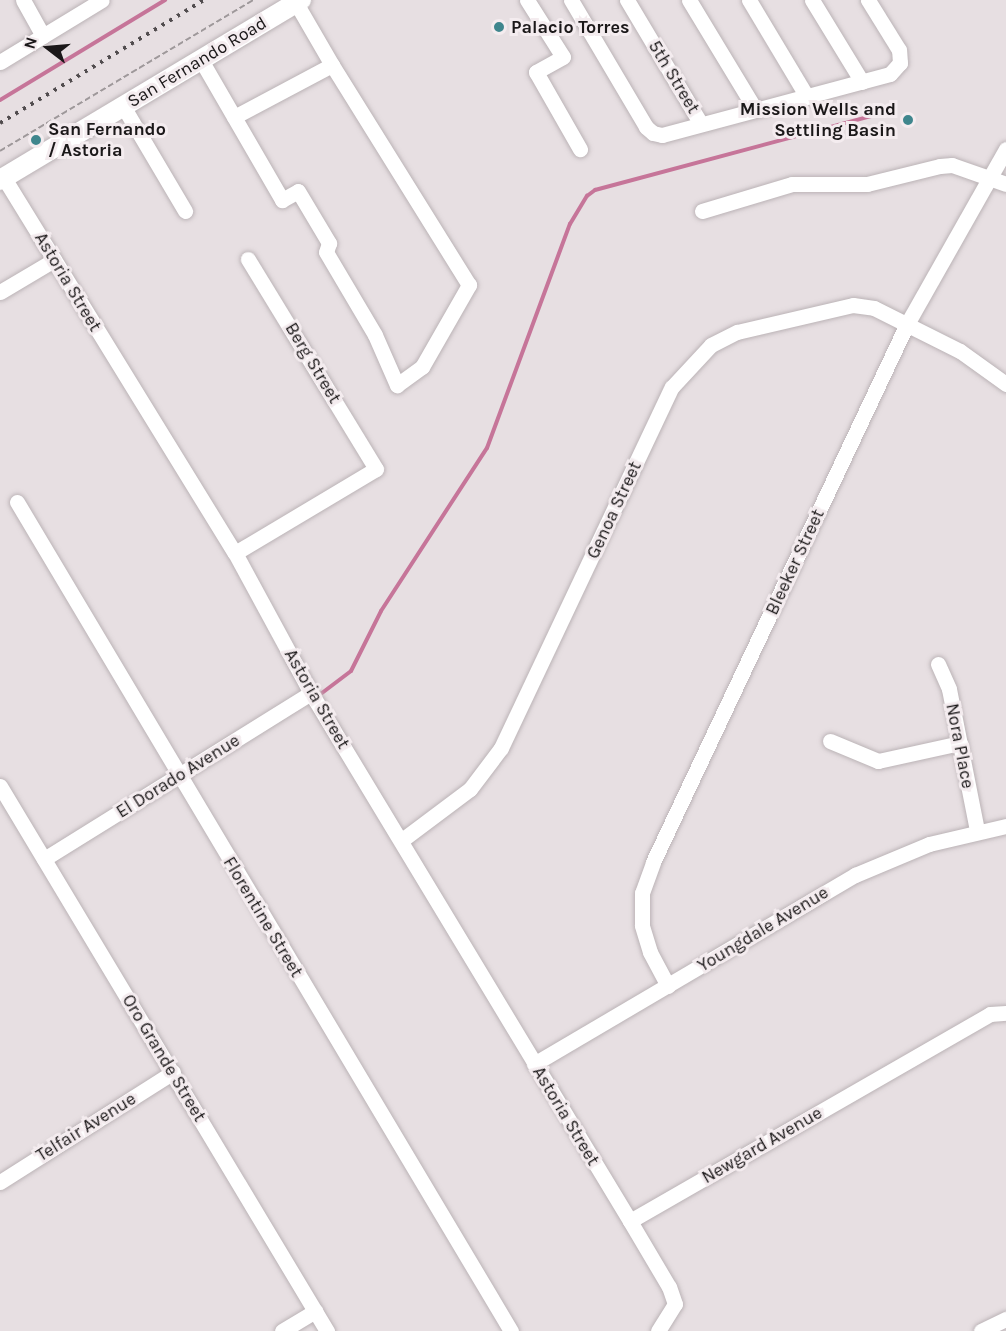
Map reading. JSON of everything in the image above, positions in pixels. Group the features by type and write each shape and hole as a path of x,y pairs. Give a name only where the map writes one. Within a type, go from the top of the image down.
{"main road":[{"name":"San Fernando Road","path":"2,179 298,2"}],"street":[{"path":"23,0 43,36"},
{"path":"0,62 101,0"},
{"path":"527,0 563,57 536,72 580,149"},
{"path":"571,0 653,133 701,124 890,74 900,63 899,50 868,0"},
{"name":"5th Street","path":"627,0 701,124"},
{"path":"689,0 754,109"},
{"path":"749,0 807,97"},
{"path":"812,0 862,82"},
{"path":"201,60 282,200 298,191 329,243 326,252 375,335 397,385 422,367 469,285 332,65 298,2"},
{"path":"234,117 332,65"},
{"path":"123,106 185,211"},
{"name":"Bleeker Street","path":"668,986 650,952 642,925 642,893 653,862 907,324 1006,149"},
{"path":"702,211 792,184 867,184 952,165 1006,184"},
{"name":"Astoria Street","path":"2,179 235,553 311,693 402,840 630,1221"},
{"name":"Berg Street","path":"235,553 376,469 249,259"},
{"path":"0,292 54,260"},
{"name":"Genoa Street","path":"402,840 470,789 501,748 672,387 689,365 711,345 736,332 832,307 874,308 960,351 1006,384"},
{"name":"Florentine Street","path":"18,502 511,1331"},
{"name":"Nora Place","path":"938,664 949,689 977,831"},
{"name":"El Dorado Avenue","path":"44,859 311,693"},
{"path":"830,741 878,760 960,743"},
{"name":"Oro Grande Street","path":"0,786 327,1331"},
{"name":"Youngdale Avenue","path":"534,1064 855,874 929,844 1006,826"},
{"name":"Newgard Avenue","path":"630,1221 990,1014 1006,1013"},
{"name":"Telfair Avenue","path":"0,1182 172,1072"},
{"path":"630,1221 669,1287 675,1304 658,1331"},
{"path":"282,1331 315,1311"},
{"path":"981,1331 1006,1319"}],"path":[{"path":"0,151 253,0"}],"waterway":[{"path":"0,100 165,0"},
{"path":"318,696 351,671 381,611 487,448 570,224 587,196 595,190 890,111"}],"railway":[{"path":"0,123 204,0"}],"place":[{"name":"Palacio Torres","path":"499,27"},
{"name":"Mission Wells and Settling Basin","path":"908,120"},
{"name":"San Fernando / Astoria","path":"36,140"}]}
